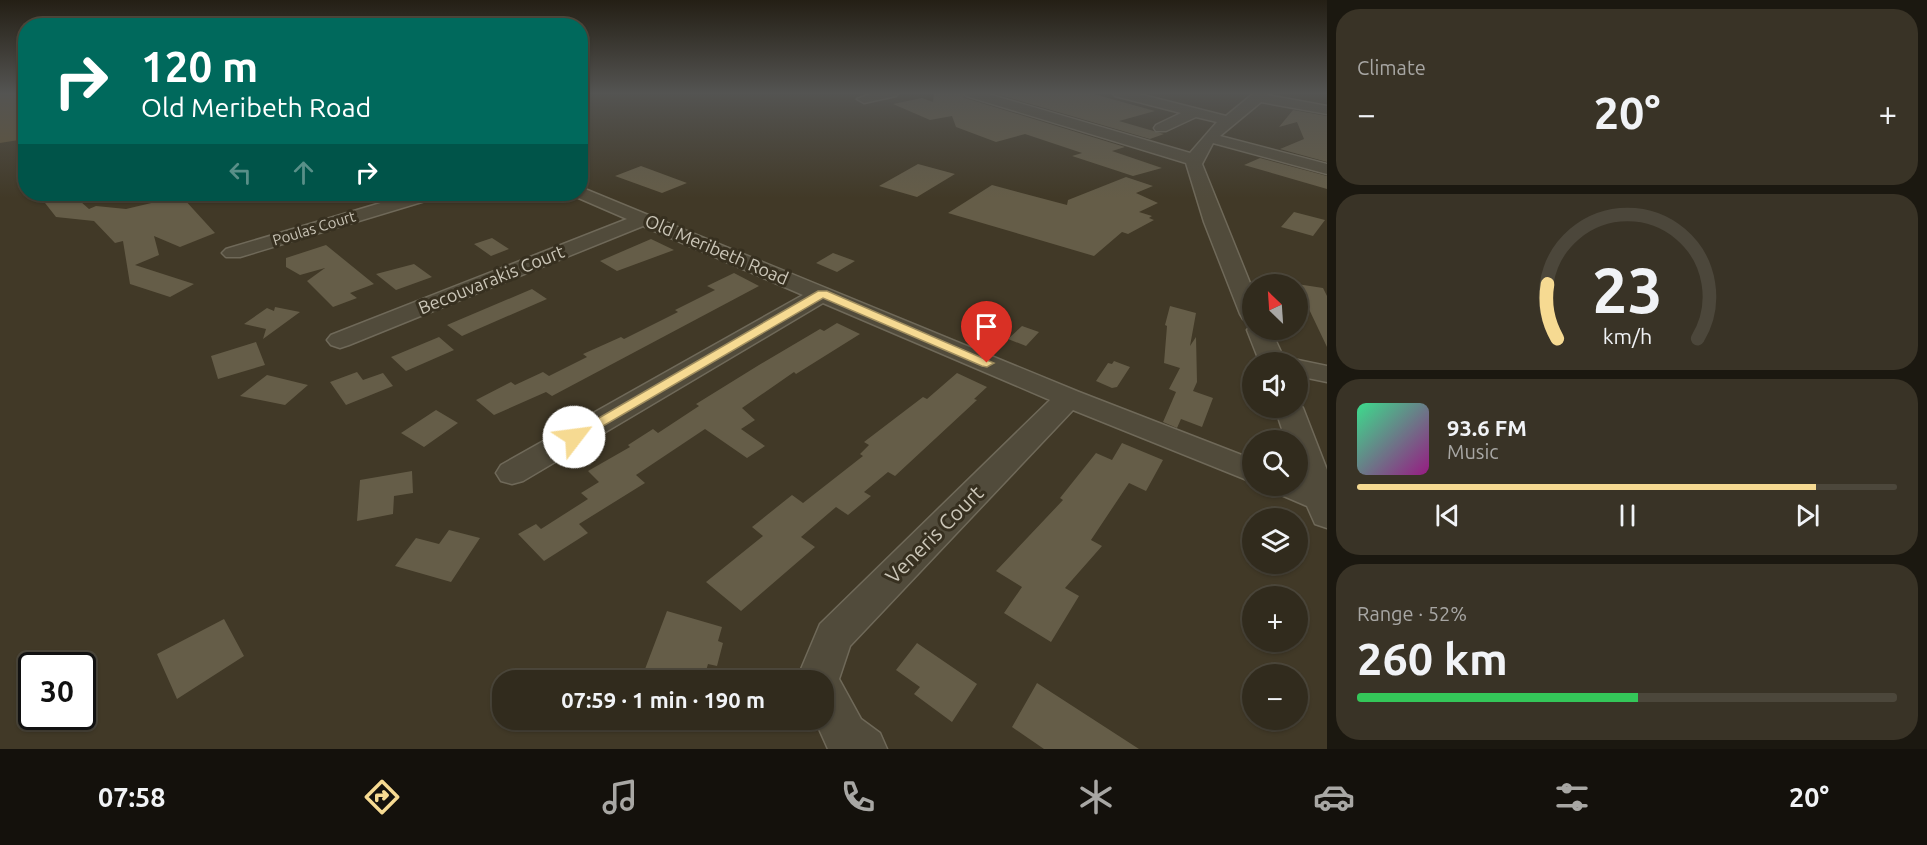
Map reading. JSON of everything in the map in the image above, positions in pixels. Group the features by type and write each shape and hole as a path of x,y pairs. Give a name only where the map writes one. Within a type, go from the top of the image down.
{"street":[{"path":"1088,128 1195,160"},
{"path":"1202,128 1219,130 1327,169"},
{"path":"1221,128 1195,160 1196,172 1242,290"},
{"name":"Old Meribeth Road","path":"588,195 1070,398 1242,467"},
{"name":"Poulas Court","path":"233,253 406,201"},
{"name":"Becouvarakis Court","path":"340,340 642,219"},
{"path":"512,473 823,293"},
{"path":"1308,370 1327,374"},
{"name":"Veneris Court","path":"821,670 834,636 1070,398"},
{"path":"1293,418 1324,507"},
{"path":"1306,496 1324,507"},
{"path":"834,714 845,735 864,749"}],"shaded area":[{"path":"0,128 18,128 18,140 0,143"}],"building":[{"path":"959,128 1063,128 1125,147 1112,151 1162,168 1133,176 1072,156 1082,153 1025,134 996,142"},
{"path":"1112,128 1143,128 1164,134 1150,139"},
{"path":"1299,128 1327,128 1327,162 1280,149 1304,139"},
{"path":"1260,158 1327,176 1327,189 1244,165"},
{"path":"918,164 955,174 917,197 879,186"},
{"path":"641,166 687,183 662,193 615,176"},
{"path":"1126,177 1153,186 1136,193 1158,203 1139,212 1152,216 1149,218 1154,220 1128,234 1122,232 1094,256 948,213 992,185 1067,205 1068,200"},
{"path":"43,201 80,201 89,209 96,206 126,209 160,201 186,201 215,233 180,247 154,236 159,255 135,265 194,284 170,297 130,284 123,241 115,243 94,221 56,217"},
{"path":"1294,212 1325,220 1313,236 1281,227"},
{"path":"492,238 509,249 491,256 474,244"},
{"path":"651,239 674,250 617,271 600,261"},
{"path":"326,245 374,284 350,293 357,298 333,307 307,281 325,268 300,275 286,267 286,258"},
{"path":"833,253 855,261 837,272 816,263"},
{"path":"414,264 432,277 396,290 376,274"},
{"path":"734,273 759,286 552,396 546,392 494,415 476,400 511,382 515,385 543,372 549,376 587,357 583,354 621,337 624,339 678,312 675,310 715,290 707,286"},
{"path":"1308,286 1323,288 1327,296 1327,347 1308,307"},
{"path":"532,289 547,299 462,336 447,325"},
{"path":"986,304 1003,310 987,326 969,320"},
{"path":"1170,306 1196,313 1190,346 1196,337 1197,382 1193,391 1213,398 1202,427 1181,419 1177,428 1163,422 1176,392 1169,389 1180,368 1164,363 1167,326 1165,325"},
{"path":"275,307 300,312 263,339 266,329 244,324 267,308 274,311"},
{"path":"837,323 860,334 796,374 794,372 742,408 755,420 741,429 765,446 747,458 705,429 636,475 645,483 579,524 588,533 544,561 518,534 536,524 541,529 588,499 581,493 599,482 588,471 630,447 628,445 653,429 658,433 699,406 696,404 759,365 820,329 824,331"},
{"path":"1022,326 1039,332 1026,346 1008,339"},
{"path":"439,337 454,350 406,371 391,357"},
{"path":"256,342 265,365 218,379 211,356"},
{"path":"1114,361 1130,367 1117,387 1112,388 1096,381 1108,363 1112,364"},
{"path":"357,372 363,380 383,373 393,386 346,405 330,382"},
{"path":"957,373 987,387 974,399 977,400 895,476 888,472 864,492 871,496 848,515 836,507 801,537 815,547 741,611 706,582 763,536 752,527 792,495 803,503 863,456 860,454 869,445 864,442 923,397 927,399"},
{"path":"267,375 308,385 285,405 240,396"},
{"path":"436,410 458,423 424,447 401,433"},
{"path":"1122,443 1163,460 1146,491 1129,483 1091,540 1102,546 1065,588 1079,596 1051,642 1004,613 1022,587 996,571 1063,500 1060,498 1096,453 1112,460"},
{"path":"412,471 413,493 394,496 393,514 357,521 360,480"},
{"path":"449,530 480,538 451,582 395,566 416,538 439,544"},
{"path":"667,611 722,627 718,641 723,643 717,666 708,664 706,670 645,670"},
{"path":"224,619 244,656 177,699 157,654"},
{"path":"917,643 977,684 952,722 914,694 920,687 896,670"},
{"path":"1037,683 1139,749 1044,749 1012,727"}],"route":[{"path":"574,437 823,293 987,363"}]}
